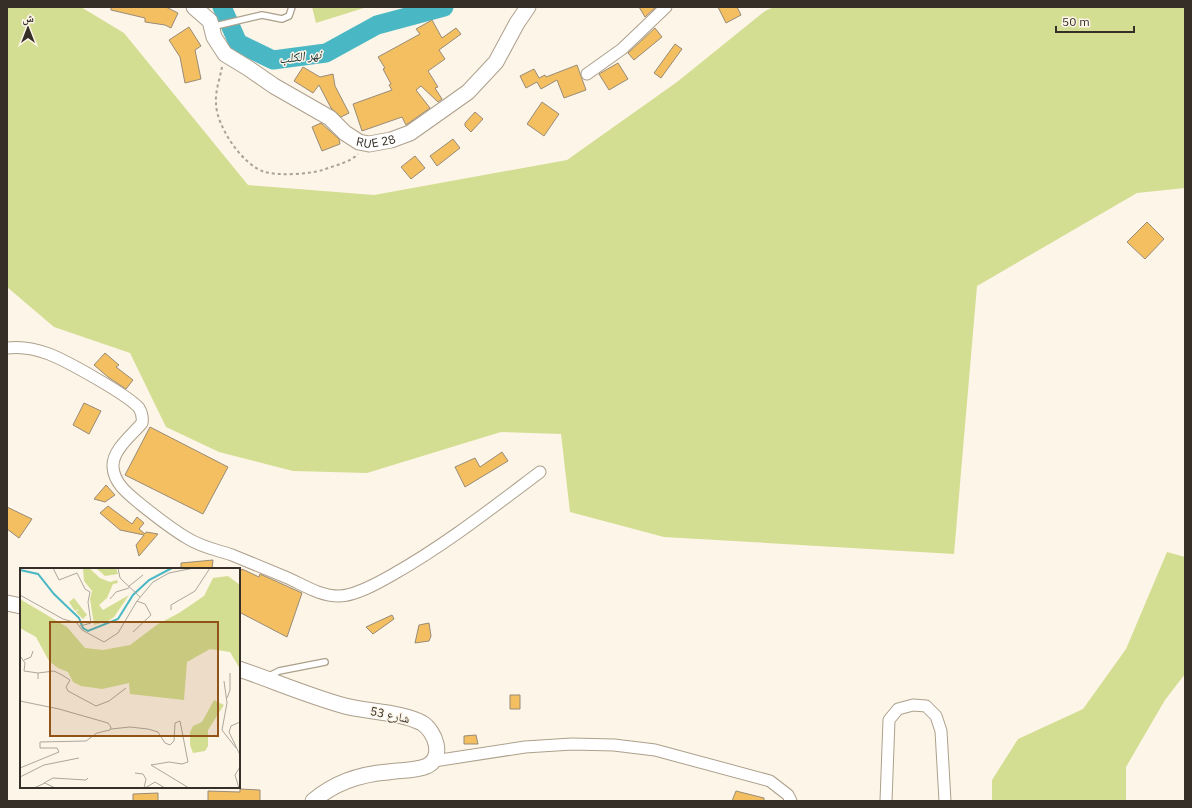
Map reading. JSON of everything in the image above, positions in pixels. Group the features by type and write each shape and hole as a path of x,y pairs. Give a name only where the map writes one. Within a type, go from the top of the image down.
{"street":[{"name":"RUE 28","path":"194,7 216,26 214,38 225,54 274,86 330,118 344,133 364,143 382,143 410,132 468,92 496,62 517,23 528,7"},
{"path":"587,74 622,49 666,7"},
{"path":"7,348 27,347 50,354 128,398 140,410 143,418 142,423 116,453 113,459 113,469 118,482 126,492 162,522 188,539 203,546 232,555 292,580 315,592 340,596 371,587 420,559 458,534 540,472"},
{"path":"7,602 20,606"},
{"name":"شارع 53","path":"240,669 347,706 398,716 422,723 429,729 434,737 436,748 434,761"},
{"path":"886,801 889,720 898,709 913,705 926,706 936,716 941,732 945,801"},
{"path":"313,801 334,787 360,777 425,767 434,761 525,747 572,744 614,745 655,750 770,781 788,795 791,801"}],"lane":[{"path":"216,26 250,18 268,16 282,19 289,16 292,7"},
{"path":"265,678 279,672 325,662"}],"path":[{"path":"225,54 216,103 220,122 227,139 247,160 264,172 313,173 352,160 359,153 364,143"}],"green space":[{"path":"7,7 81,7 124,33 248,185 374,195 567,160 677,82 765,11 774,7 1185,7 1185,188 1137,193 977,286 954,554 664,537 570,512 561,434 501,432 367,473 293,471 219,452 166,427 130,353 54,327 7,287"},
{"path":"312,7 367,7 316,23"},
{"path":"1167,552 1185,557 1185,674 1165,700 1126,767 1126,801 992,801 992,780 1018,739 1083,709 1126,649"}],"building":[{"path":"111,7 166,7 178,13 171,28 165,25 145,22 145,18 111,10"},
{"path":"639,7 656,7 645,17"},
{"path":"718,7 737,7 741,15 726,23"},
{"path":"432,20 442,38 456,28 461,34 439,50 445,59 428,71 438,87 435,88 442,99 438,102 421,86 416,90 430,108 406,125 402,117 362,131 353,104 392,90 389,85 391,84 383,69 385,68 378,57 420,34 416,29"},
{"path":"189,27 201,46 195,50 201,79 185,83 180,57 169,40"},
{"path":"655,28 662,37 634,60 628,53"},
{"path":"675,44 682,49 661,78 654,73"},
{"path":"618,63 628,79 609,90 599,74"},
{"path":"577,65 586,90 564,98 557,80 541,89 537,82 526,88 520,76 534,69 539,78 545,75 546,77"},
{"path":"303,67 320,77 333,74 335,86 349,113 341,117 331,108 319,85 313,93 294,81"},
{"path":"542,102 559,114 544,136 527,124"},
{"path":"475,112 483,119 471,132 465,126 465,123"},
{"path":"321,123 339,139 340,144 322,151 312,127"},
{"path":"453,139 460,148 437,166 430,156"},
{"path":"415,156 425,168 411,179 401,167"},
{"path":"1147,222 1164,239 1145,259 1127,242"},
{"path":"105,353 119,365 116,367 133,380 126,389 94,365"},
{"path":"84,403 101,411 89,434 73,425"},
{"path":"150,427 228,467 203,514 125,475"},
{"path":"502,452 508,461 465,487 455,467 475,458 480,467"},
{"path":"106,485 115,495 105,502 94,499"},
{"path":"108,506 132,524 137,517 144,523 139,529 145,534 146,532 158,534 139,556 136,545 144,535 120,530 100,513"},
{"path":"7,507 32,519 19,538 7,529"},
{"path":"213,560 212,568 181,568 181,563"},
{"path":"242,569 259,577 260,574 302,593 287,637 240,613 240,572"},
{"path":"392,615 394,619 373,634 366,627"},
{"path":"429,623 431,636 429,641 415,643 419,625"},
{"path":"510,695 520,695 520,709 510,709"},
{"path":"476,735 478,744 464,744 464,736"},
{"path":"240,789 260,790 260,801 208,801 208,791 240,792"},
{"path":"736,791 764,798 764,801 732,801"},
{"path":"158,793 158,801 133,801 133,794"}],"waterway":[{"name":"نهر الكلب","path":"222,7 238,43 273,60 326,53 377,25 444,7"}]}
